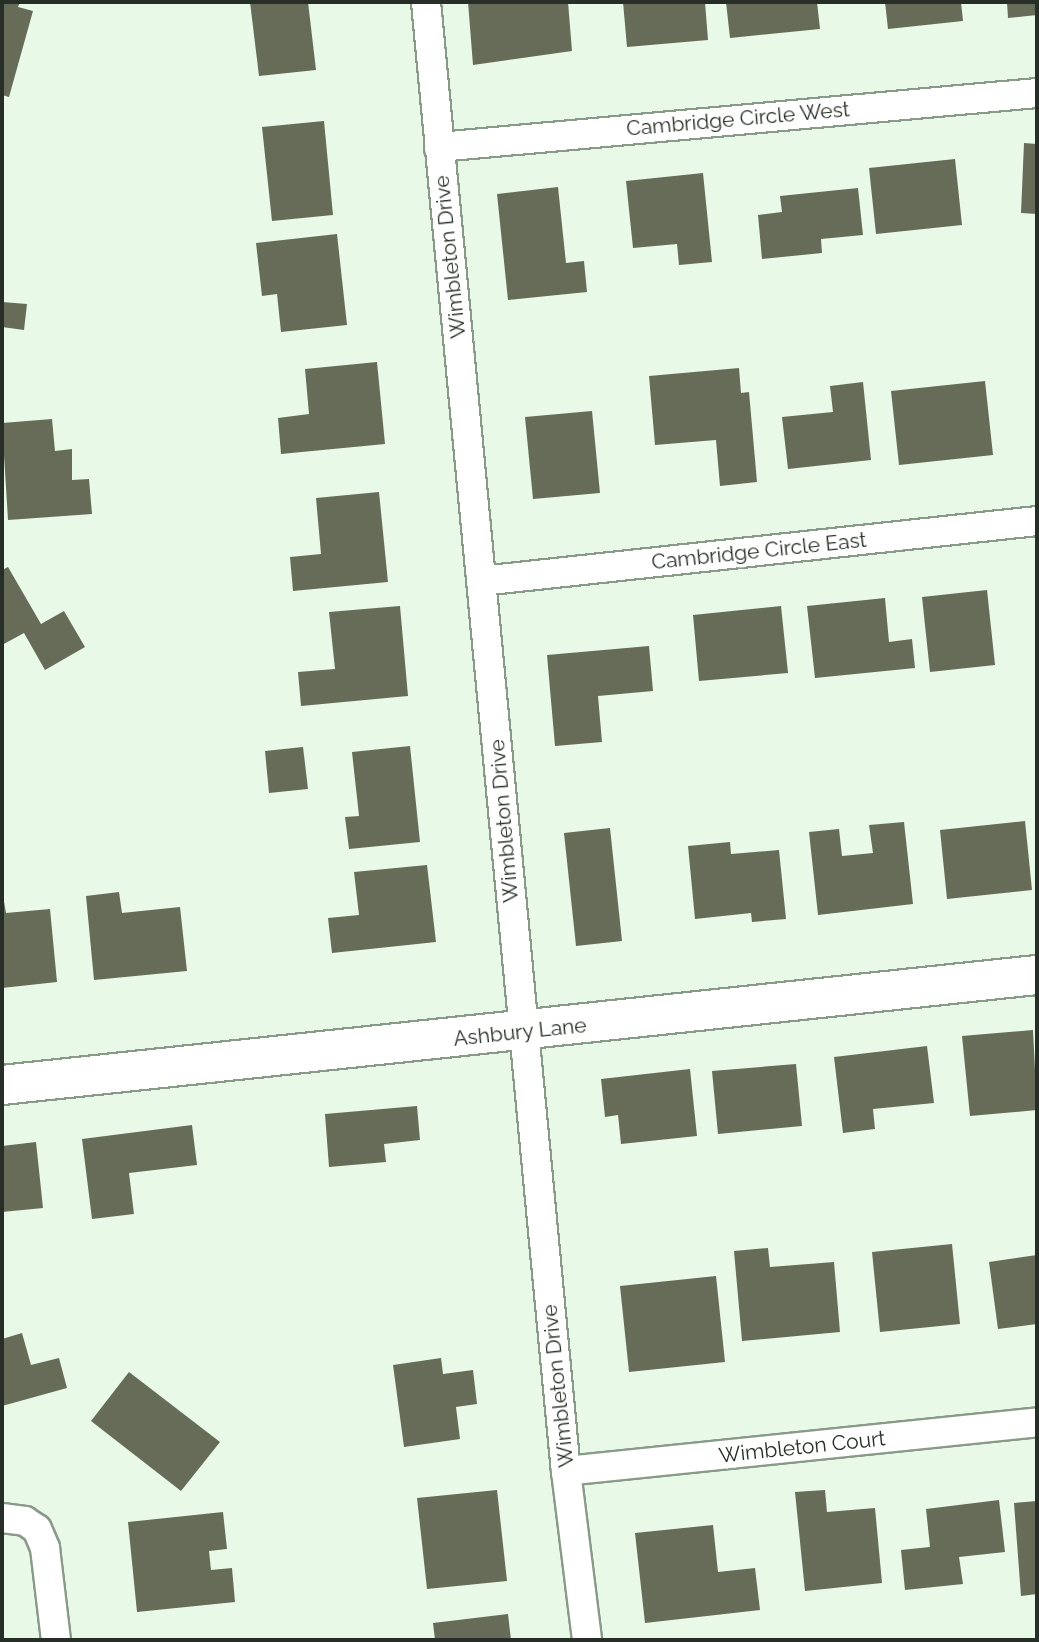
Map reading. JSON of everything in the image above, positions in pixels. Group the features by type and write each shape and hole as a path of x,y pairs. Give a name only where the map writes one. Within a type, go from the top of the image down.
{"street":[{"name":"Wimbleton Drive","path":"426,2 566,1471 587,1640"},
{"name":"Cambridge Circle West","path":"439,147 1037,93"},
{"name":"Cambridge Circle East","path":"481,581 1037,522"},
{"name":"Ashbury Lane","path":"2,1085 1037,975"},
{"name":"Wimbleton Court","path":"566,1471 1037,1422"},
{"path":"2,1518 26,1521 37,1529 45,1548 56,1640"}],"building":[{"path":"2,2 20,2 18,7 33,11 9,97 2,95"},
{"path":"250,2 308,2 316,70 259,76"},
{"path":"468,2 568,2 572,51 473,65"},
{"path":"623,2 705,2 708,40 627,47"},
{"path":"726,2 817,2 820,29 730,38"},
{"path":"885,2 961,2 963,21 888,29"},
{"path":"1007,2 1037,2 1037,15 1008,18"},
{"path":"324,121 333,215 272,221 262,127"},
{"path":"1024,143 1037,144 1037,214 1021,213"},
{"path":"955,159 962,225 876,234 869,168"},
{"path":"703,173 712,262 679,265 677,244 633,248 626,181"},
{"path":"558,187 566,263 584,261 587,292 508,300 497,194"},
{"path":"858,188 863,235 821,239 822,253 762,259 758,215 782,212 780,196"},
{"path":"337,234 347,325 281,332 277,294 262,296 256,243"},
{"path":"2,302 27,304 24,330 2,327"},
{"path":"377,362 385,444 281,454 278,418 309,414 305,369"},
{"path":"739,368 741,393 749,392 757,482 720,486 716,440 655,445 649,376"},
{"path":"985,381 993,455 899,465 891,391"},
{"path":"863,382 871,460 788,469 782,417 833,412 830,386"},
{"path":"592,411 600,493 533,499 525,417"},
{"path":"52,419 55,451 72,449 72,480 89,479 92,514 8,520 2,423"},
{"path":"379,492 388,582 293,591 290,557 321,554 316,498"},
{"path":"8,567 41,624 64,611 85,647 45,670 24,633 2,645 2,570"},
{"path":"987,590 995,665 930,672 922,597"},
{"path":"885,598 889,642 912,639 915,668 815,678 807,606"},
{"path":"400,606 408,696 301,706 298,672 335,669 329,612"},
{"path":"781,606 788,673 699,681 693,615"},
{"path":"649,646 653,691 598,696 602,742 555,746 547,655"},
{"path":"410,746 420,842 349,849 345,817 359,816 352,752"},
{"path":"303,747 308,789 269,793 265,751"},
{"path":"1025,821 1032,890 947,899 940,830"},
{"path":"904,822 913,904 818,915 809,832 839,829 842,856 873,853 869,825"},
{"path":"610,828 622,941 576,946 564,833"},
{"path":"730,842 731,854 779,850 786,919 752,922 751,913 695,919 688,846"},
{"path":"427,865 436,942 332,953 328,918 359,915 354,872"},
{"path":"2,890 6,913 50,909 57,982 2,988"},
{"path":"119,892 122,913 180,907 187,971 94,980 86,896"},
{"path":"1033,1030 1037,1110 970,1116 962,1036"},
{"path":"927,1046 934,1103 873,1109 875,1129 843,1133 834,1057"},
{"path":"796,1064 802,1126 718,1134 712,1071"},
{"path":"690,1069 697,1136 621,1144 618,1115 605,1117 601,1079"},
{"path":"417,1106 420,1140 384,1144 386,1162 329,1167 325,1114"},
{"path":"192,1125 197,1165 129,1173 134,1214 92,1219 82,1139"},
{"path":"36,1142 43,1208 2,1212 2,1146"},
{"path":"952,1244 960,1324 880,1332 872,1252"},
{"path":"768,1248 770,1267 834,1262 840,1332 742,1341 734,1251"},
{"path":"1037,1255 1037,1324 998,1329 989,1262"},
{"path":"716,1276 725,1362 629,1372 620,1286"},
{"path":"22,1333 31,1365 59,1358 67,1388 2,1406 2,1339"},
{"path":"441,1358 443,1374 473,1370 477,1404 456,1407 460,1439 404,1447 393,1365"},
{"path":"129,1372 220,1442 181,1491 91,1421"},
{"path":"497,1490 507,1581 427,1589 417,1498"},
{"path":"825,1490 827,1512 875,1508 882,1583 805,1591 795,1492"},
{"path":"999,1500 1005,1552 959,1557 963,1584 905,1590 901,1550 930,1547 926,1509"},
{"path":"1037,1501 1037,1594 1021,1596 1014,1503"},
{"path":"223,1512 227,1549 209,1551 211,1570 232,1568 235,1602 137,1612 128,1522"},
{"path":"713,1525 718,1572 755,1568 760,1610 645,1623 635,1533"},
{"path":"508,1614 511,1640 435,1640 433,1623"}]}
